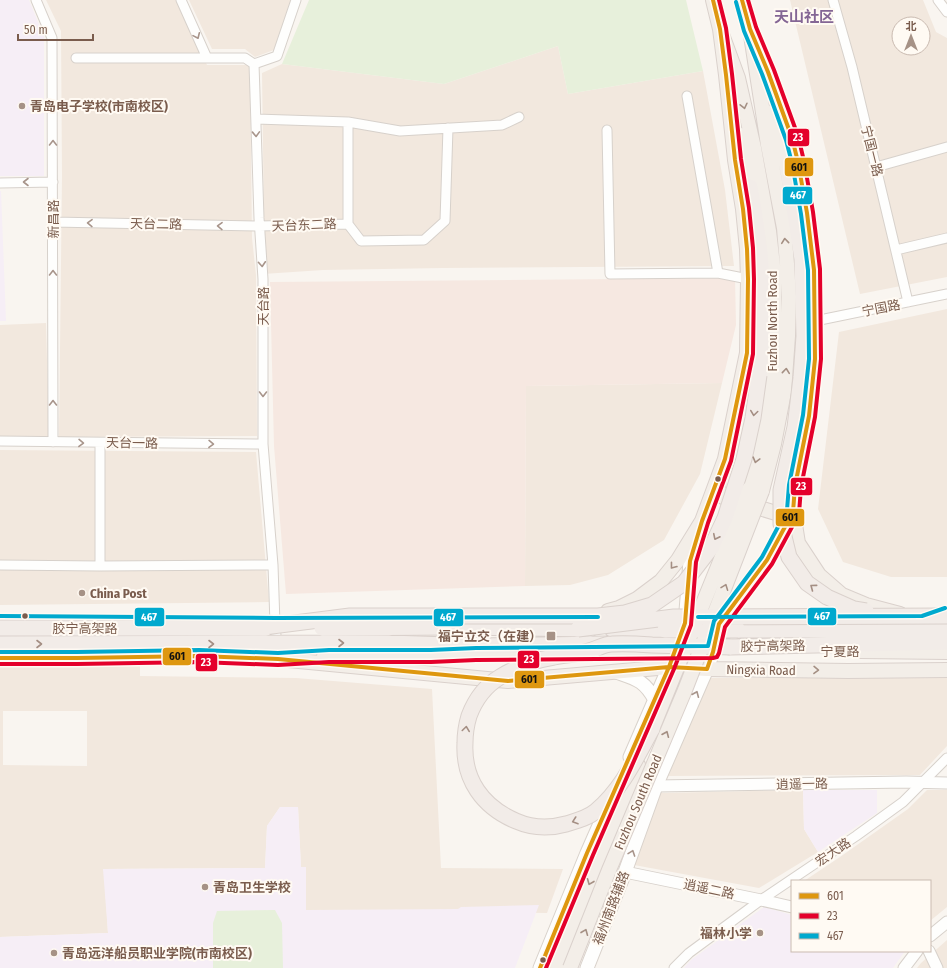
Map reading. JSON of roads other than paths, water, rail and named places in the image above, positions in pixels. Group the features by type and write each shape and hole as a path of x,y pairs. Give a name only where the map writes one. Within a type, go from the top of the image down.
{"highway":[{"path":"788,179 802,259 804,336 795,427 781,490 781,524 789,557 807,583 827,597 854,609 920,619 947,614"},
{"path":"256,628 350,616 598,616 625,613 652,605 684,583 711,548 726,518 744,459 754,418 759,375 762,305 760,254 750,187"},
{"name":"胶宁高架路","path":"578,629 674,617 745,616 920,619"},
{"name":"胶宁高架路","path":"0,628 452,627 665,630 947,629"},
{"name":"胶宁高架路","path":"0,644 389,643 478,646 611,644 730,647 947,642"},
{"path":"611,644 590,651 551,657 534,662 498,677 489,685 478,696 471,710 466,727 464,754 466,768 472,782 481,796 492,807 505,816 538,827 560,826 578,820 594,812 608,799 626,776 652,729"},
{"path":"911,644 947,652"}],"main road":[{"name":"Fuzhou North Road","path":"706,637 755,490 772,388 775,337 774,274 769,231 754,148 738,78 720,29 713,0"},
{"name":"Fuzhou North Road","path":"688,629 755,490 774,444 784,392 789,297 784,228 768,145 750,29 742,0"},
{"path":"540,968 587,853 675,652 688,629 690,561 702,521 725,459 747,353 748,279 744,209 735,160 720,29"},
{"path":"750,29 768,72 792,138 800,169 808,213 814,270 815,359 809,416 795,486 793,512 798,543 819,575 842,595 866,605 920,619"},
{"path":"768,72 788,179"},
{"path":"726,75 750,187"},
{"path":"721,470 718,486 719,492 723,497 776,513 789,514 793,512"},
{"path":"719,624 767,560 793,512"},
{"path":"555,624 619,608 637,599 661,581 678,560 702,521"},
{"path":"895,612 947,614"},
{"path":"0,622 555,624 688,629 719,624 920,619 947,622"},
{"name":"福州南路辅路","path":"587,968 625,872 656,786 707,669 713,652 719,624"},
{"name":"Fuzhou South Road","path":"556,968 652,729 688,629"},
{"name":"Fuzhou South Road","path":"570,968 706,637"},
{"name":"宁夏路","path":"278,659 329,656 431,656 476,654 866,651 947,652"},
{"name":"Ningxia Road","path":"0,658 199,656 278,659 508,681 669,667 848,671 947,670"},
{"path":"616,672 635,678 641,682 649,689 655,700"}],"street":[{"name":"新昌路","path":"36,0 52,38 53,442"},
{"path":"181,0 207,58"},
{"path":"76,58 245,58 254,64 277,56 296,0"},
{"name":"宁国一路","path":"834,0 852,67 908,302"},
{"path":"938,0 947,12"},
{"name":"天台路","path":"254,64 259,226 263,279 263,444 273,565 278,659"},
{"path":"687,96 718,273"},
{"path":"256,119 348,122 400,131 502,125 519,117"},
{"path":"348,122 348,224 361,241 424,240 445,221 448,128"},
{"path":"607,130 610,274 718,273 748,279"},
{"path":"876,167 947,147"},
{"path":"0,182 53,182"},
{"name":"天台二路","path":"53,222 259,226"},
{"name":"天台东二路","path":"259,226 348,224"},
{"path":"896,250 947,238"},
{"name":"宁国路","path":"815,321 947,294"},
{"name":"天台一路","path":"0,441 263,444"},
{"path":"100,443 100,566"},
{"path":"0,565 273,565"},
{"name":"宏大路","path":"674,968 689,954 761,900 856,836 903,802 947,758"},
{"name":"逍遥一路","path":"656,786 923,782 947,783"},
{"name":"逍遥二路","path":"625,872 791,907"},
{"path":"931,935 947,922"},
{"path":"904,968 915,952"},
{"path":"929,952 937,968"}],"place":[{"name":"青岛电子学校(市南校区)","path":"22,106"},
{"name":"China Post","path":"82,593"},
{"name":"福宁立交（在建）","path":"551,636"},
{"name":"青岛卫生学校","path":"205,887"},
{"name":"福林小学","path":"760,933"},
{"name":"青岛远洋船员职业学院(市南校区)","path":"54,953"}],"district":[{"name":"天山社区","path":"804,17"}]}
